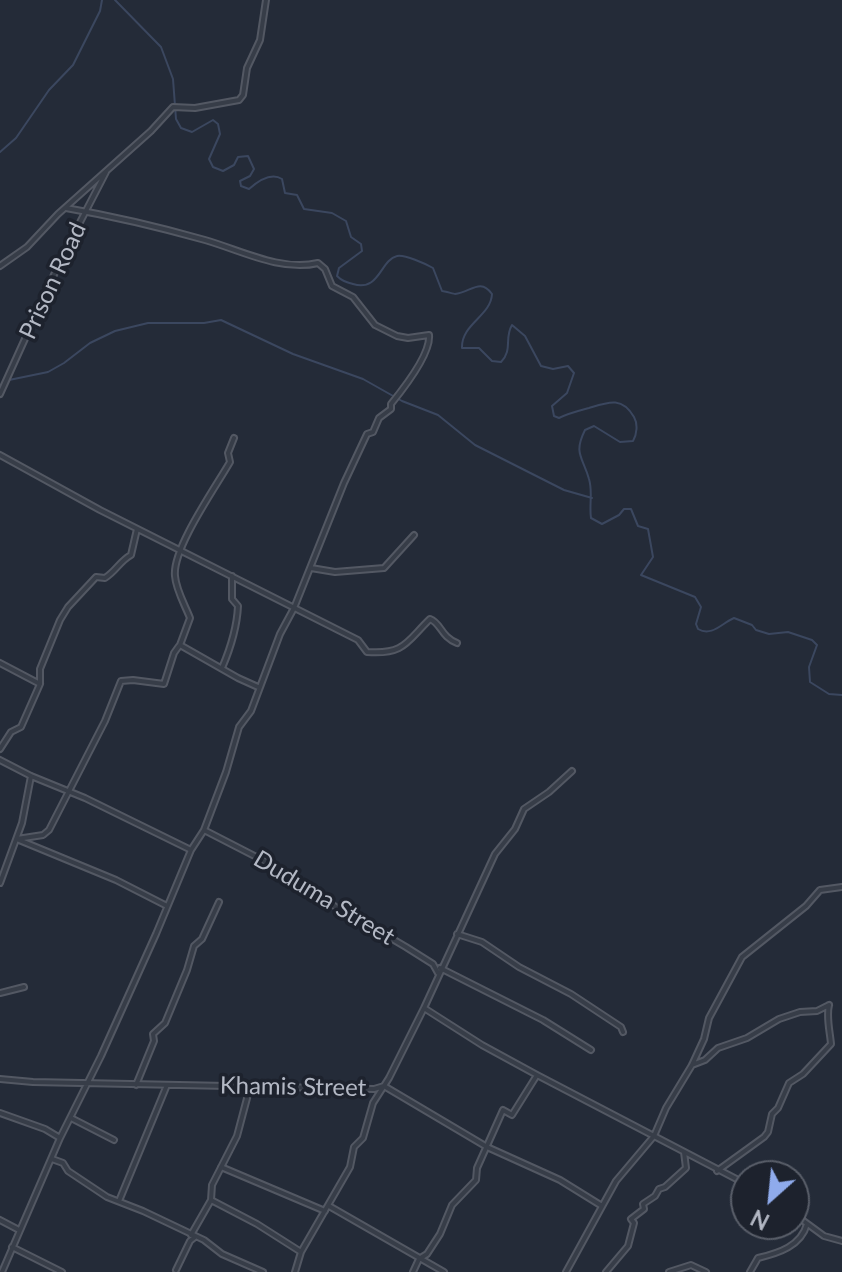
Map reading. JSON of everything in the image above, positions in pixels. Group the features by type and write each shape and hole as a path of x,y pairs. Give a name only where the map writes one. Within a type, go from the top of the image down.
{"street":[{"path":"0,266 27,247 173,107 195,108 239,100 243,95 247,68 260,40 266,0"},
{"name":"Prison Road","path":"0,394 107,170"},
{"path":"2,1272 85,1083 101,1056 180,881 191,850 204,830 230,761 239,727 251,711 258,687 311,568 344,483 367,434 373,432 379,418 391,409 391,404 410,375 419,369 429,346 429,335 397,336 375,325 353,297 332,286 325,269 318,263 278,263 205,240 66,208"},
{"path":"17,839 43,835 49,830 105,721 121,681 164,684 190,618 175,580 174,566 230,462 228,453 234,438"},
{"path":"0,455 137,529 358,640 367,652 381,653 406,646 420,626 430,619 434,620 447,640 457,643"},
{"path":"0,749 11,732 21,727 40,684 40,669 68,607 96,577 105,578 115,571 120,561 131,555 137,529"},
{"path":"311,568 335,572 384,568 414,535"},
{"path":"222,668 234,640 234,623 238,612 238,606 232,599 232,576"},
{"path":"180,645 258,687"},
{"path":"0,663 40,684"},
{"path":"0,760 191,850"},
{"path":"295,1272 301,1252 350,1167 354,1147 363,1138 373,1103 424,1008 495,854 515,829 524,809 572,771"},
{"path":"0,883 17,839 31,776"},
{"name":"Duduma Street","path":"204,830 274,866 343,913 355,917 440,969"},
{"path":"17,839 116,880 167,906"},
{"path":"566,1272 616,1181 654,1136 666,1108 692,1065 704,1039 709,1018 742,957 806,906 820,890 842,887"},
{"path":"136,1085 154,1041 153,1034 164,1025 194,946 202,939 219,902"},
{"path":"457,934 482,942 519,967 571,994 621,1027 623,1032"},
{"path":"433,964 543,1020 591,1050"},
{"path":"0,993 24,987"},
{"path":"692,1065 705,1060 718,1048 747,1038 779,1019 800,1012 817,1011 829,1005 827,1014 831,1044 803,1074 789,1083 772,1114 764,1137 717,1171"},
{"path":"424,1008 482,1045 730,1177"},
{"path":"413,1272 419,1259 427,1254 440,1234 452,1205 476,1180 477,1168 503,1110 512,1115 537,1075"},
{"name":"Khamis Street","path":"0,1079 136,1085 374,1089 384,1086 487,1147 560,1180 602,1206"},
{"path":"118,1202 167,1085"},
{"path":"176,1271 211,1200 212,1185 237,1136 250,1087"},
{"path":"0,1113 45,1129 60,1138"},
{"path":"71,1118 114,1140"},
{"path":"606,1272 628,1246 634,1223 631,1219 644,1209 643,1204 659,1189 686,1168 684,1151"},
{"path":"52,1159 63,1163 74,1175 118,1202 143,1211 222,1254 263,1272"},
{"path":"221,1167 327,1208 444,1272"},
{"path":"211,1200 301,1252"},
{"path":"0,1220 19,1230"},
{"path":"810,1226 824,1236 842,1241"},
{"path":"750,1272 758,1258 781,1252 797,1240"},
{"path":"12,1247 62,1272"},
{"path":"669,1272 691,1265 706,1272"}],"waterway":[{"path":"0,152 16,138 49,90 73,65 100,11 102,0"},
{"path":"115,0 161,47 173,79 176,119 181,128 192,132 213,120 218,124 220,134 209,159 213,167 223,171 234,165 238,157 248,156 254,169 250,176 240,181 241,186 249,189 265,178 278,177 282,179 285,193 297,195 304,209 332,213 346,221 351,237 361,244 362,251 339,268 339,278 353,284 369,284 391,259 400,256 433,268 442,291 455,294 479,286 488,289 492,294 490,302 466,333 462,348 479,348 492,361 501,362 507,353 512,325 525,336 541,366 553,369 568,366 574,373 567,393 552,406 554,416 559,418 614,402 625,406 635,420 633,441 620,442 594,426 585,430 581,438 579,450 590,484 591,518 602,524 624,509 631,509 638,526 648,529 653,557 641,575 695,597 701,607 696,624 698,629 712,630 734,618 769,634 788,632 812,640 817,645 809,667 810,682 829,694 842,695"},
{"path":"9,380 48,372 90,343 115,331 148,323 221,320 293,354 363,379 402,401 438,415 475,445 564,490 592,498"}]}
